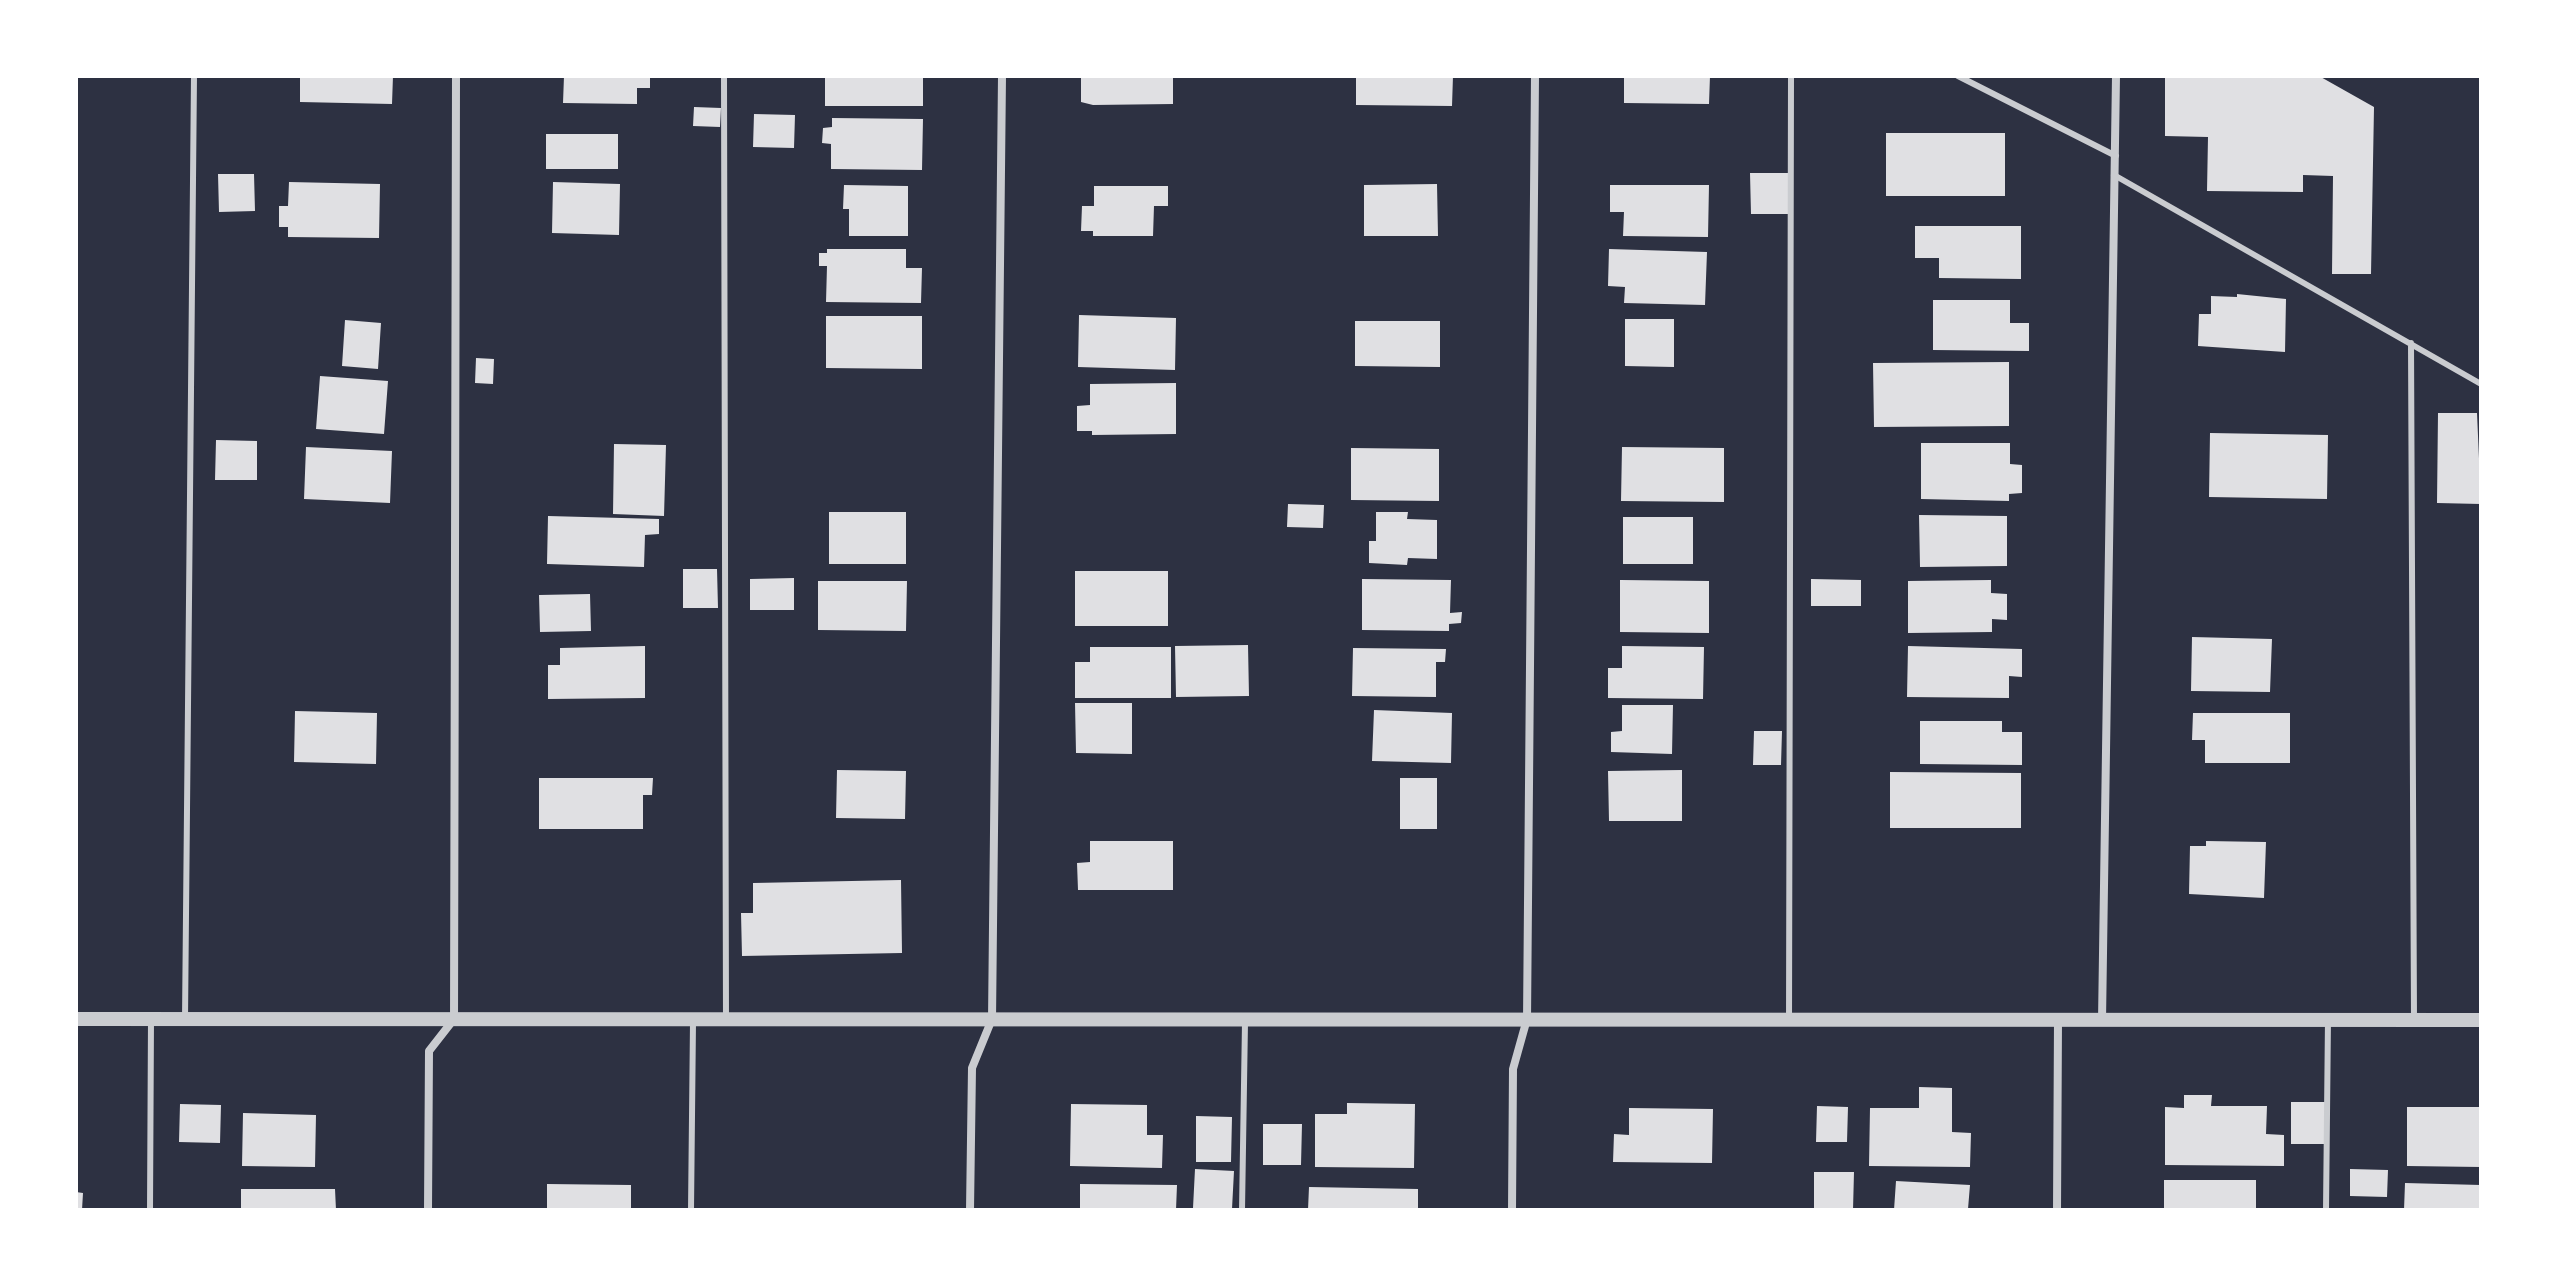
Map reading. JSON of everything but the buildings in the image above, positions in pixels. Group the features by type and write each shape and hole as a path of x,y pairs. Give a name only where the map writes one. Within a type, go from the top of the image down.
{"street":[{"path":"428,1210 429,1051 454,1019 456,76"},
{"path":"970,1210 972,1068 992,1019 1002,76"},
{"path":"1512,1210 1513,1069 1527,1019 1535,76"},
{"path":"2102,1020 2116,76"},
{"path":"76,1019 2481,1020"},
{"path":"2057,1210 2058,1020"}],"lane":[{"path":"185,1019 194,76"},
{"path":"724,76 726,1019"},
{"path":"1789,1020 1791,76"},
{"path":"1958,76 2116,156"},
{"path":"2114,175 2481,384"},
{"path":"2411,343 2414,1020"},
{"path":"1242,1210 1246,1018"},
{"path":"150,1210 151,1019"},
{"path":"691,1210 693,1019"},
{"path":"2326,1210 2328,1019"}]}
